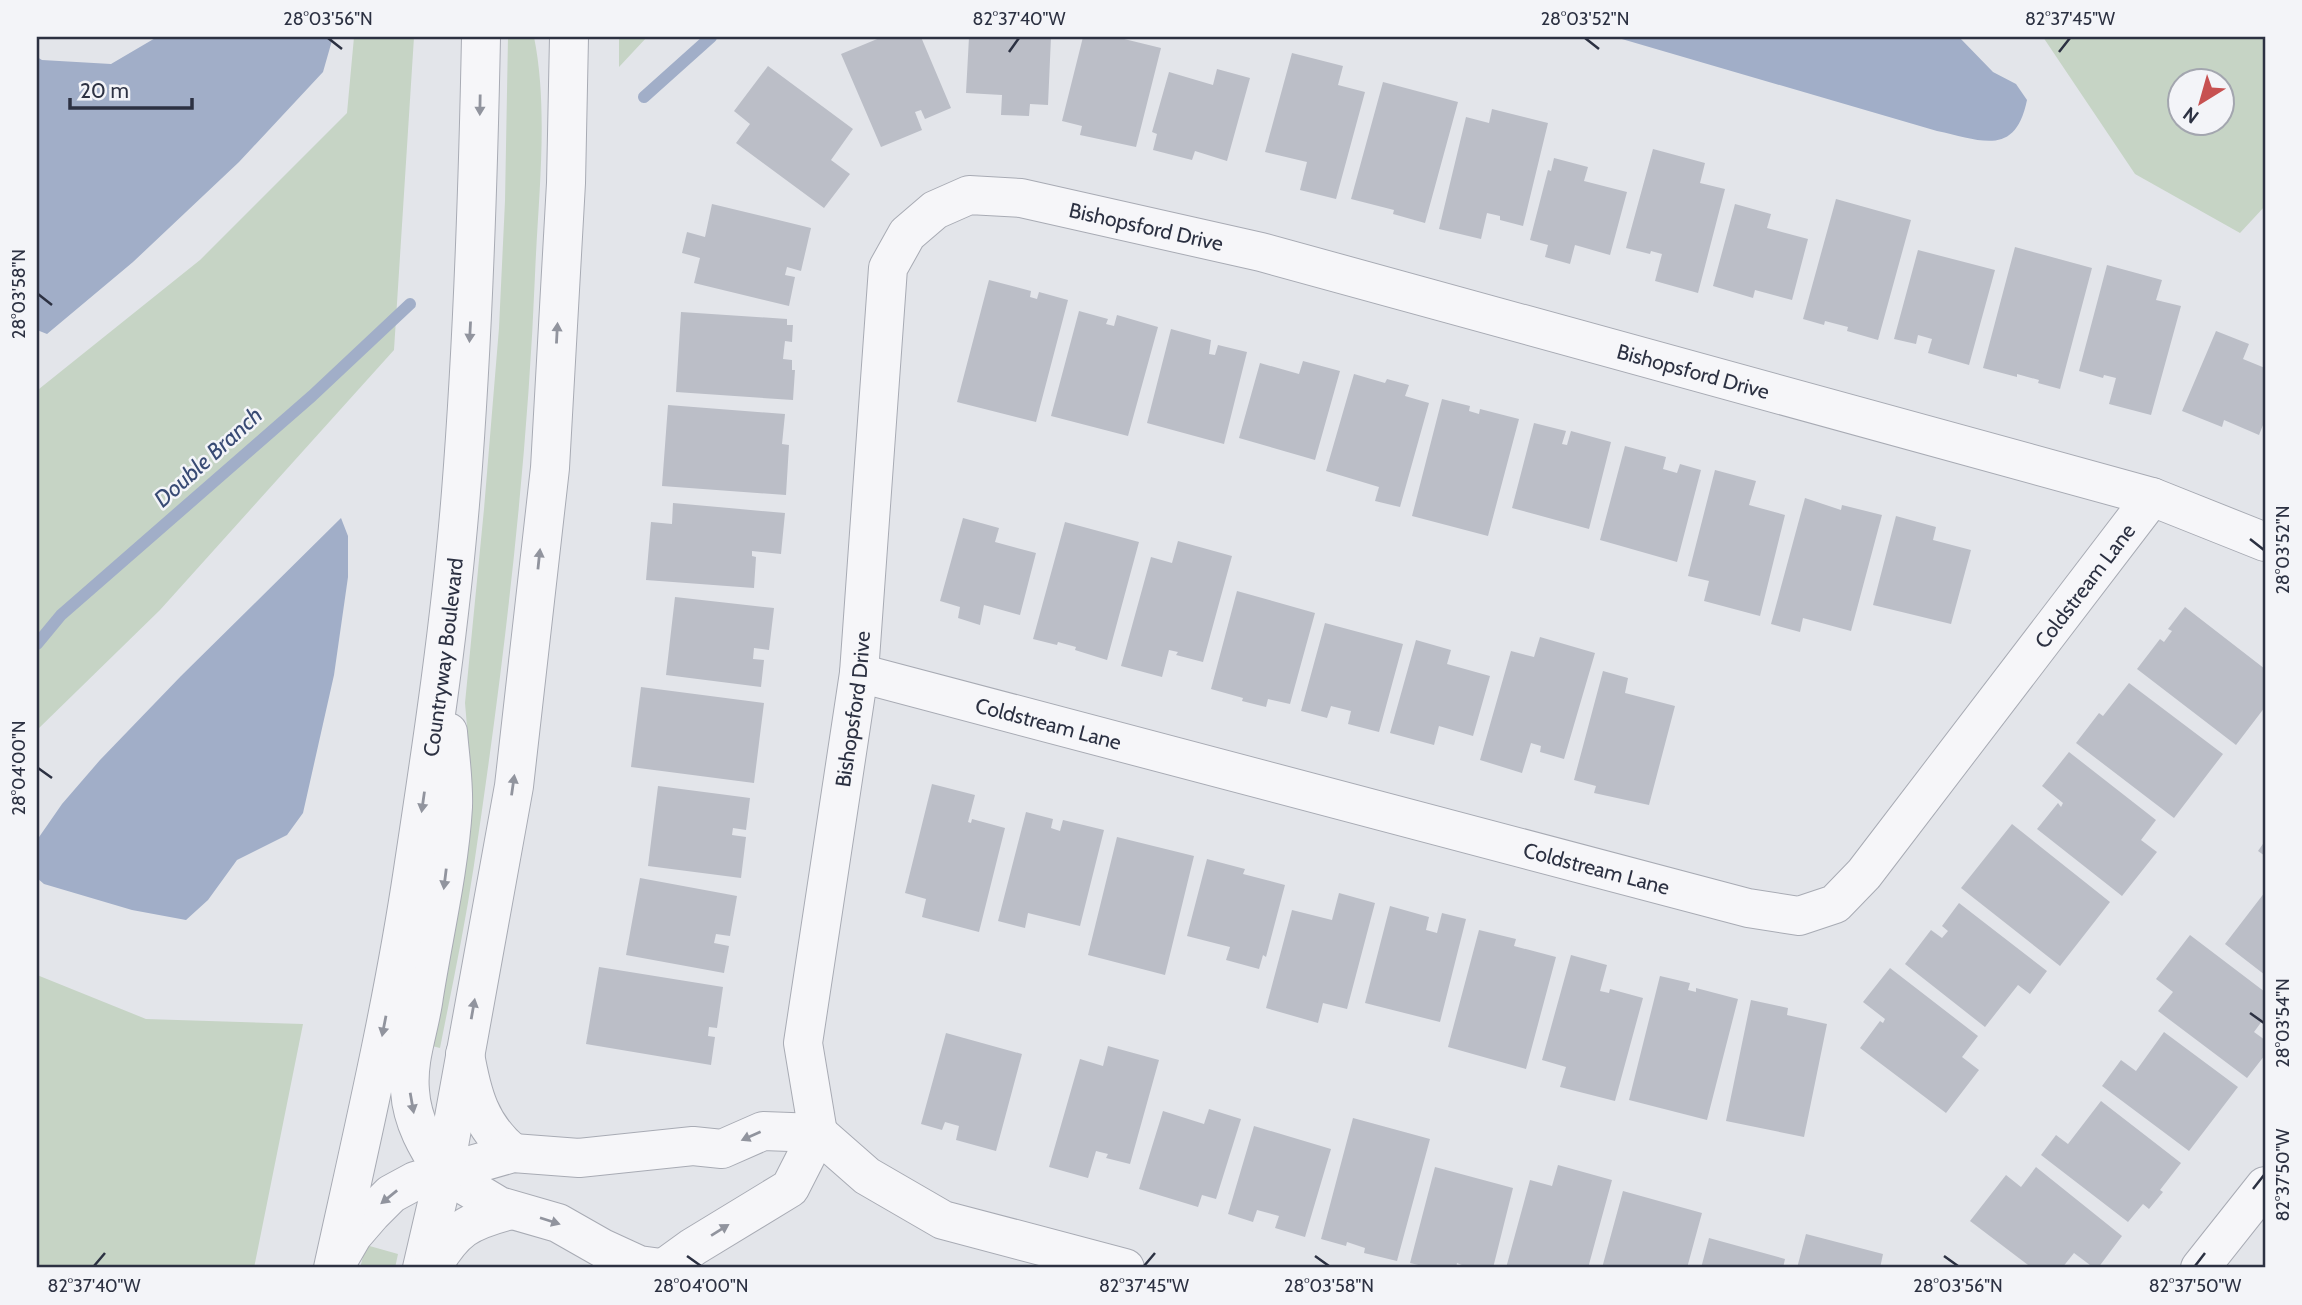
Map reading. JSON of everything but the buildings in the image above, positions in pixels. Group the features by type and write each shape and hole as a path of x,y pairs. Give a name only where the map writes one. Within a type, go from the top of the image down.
{"street":[{"name":"Countryway Boulevard","path":"333,1268 373,1086 413,873 442,665 461,493 479,176 481,37"},
{"path":"422,1268 444,1173 514,786 550,468 566,183 567,45"},
{"name":"Bishopsford Drive","path":"818,1133 803,1043 859,673 888,268 907,234 935,210 969,195 1021,198 1261,252 2152,497 2265,542"},
{"name":"Coldstream Lane","path":"859,673 1748,908 1799,916 1835,904 1864,874 2152,497"},
{"path":"442,665 453,805 443,894 411,1056 410,1091 414,1118 422,1140 444,1173 499,1206 558,1223 639,1265 662,1268 790,1188 818,1133"},
{"path":"466,1054 471,1089 479,1111 499,1141 513,1153"},
{"path":"333,1268 353,1235 391,1194 415,1181 513,1153 579,1158 693,1146 722,1149 763,1131 818,1133 867,1177 943,1220 1125,1268"},
{"path":"2200,1268 2265,1186"},
{"path":"432,1268 450,1239 466,1225 510,1210"}],"green space":[{"path":"354,37 414,37 394,350 160,610 37,730 39,389 200,260 347,113"},
{"path":"508,37 534,37 541,95 541,155 531,349 520,497 495,718 470,888 440,1048 428,1045 470,762 465,703 499,328"},
{"path":"619,37 647,37 619,67"},
{"path":"2043,37 2265,37 2265,206 2240,233 2135,174"},
{"path":"37,975 146,1019 303,1024 254,1268 37,1268"},
{"path":"366,1245 398,1254 395,1268 360,1268"}],"water":[{"path":"157,37 333,37 323,72 239,162 133,262 47,334 37,330 37,57 42,60 111,64"},
{"path":"1615,37 1959,37 1993,72 2016,84 2027,100 2014,131 2005,138 1994,141 1968,138"},
{"path":"341,518 348,536 348,577 334,675 303,813 287,835 237,860 208,900 186,920 132,910 44,884 37,878 37,840 62,804 100,760 181,676"}],"waterway":[{"name":"Double Branch","path":"644,97 711,37"},
{"name":"Double Branch","path":"37,644 61,615 312,396 410,304"}]}
